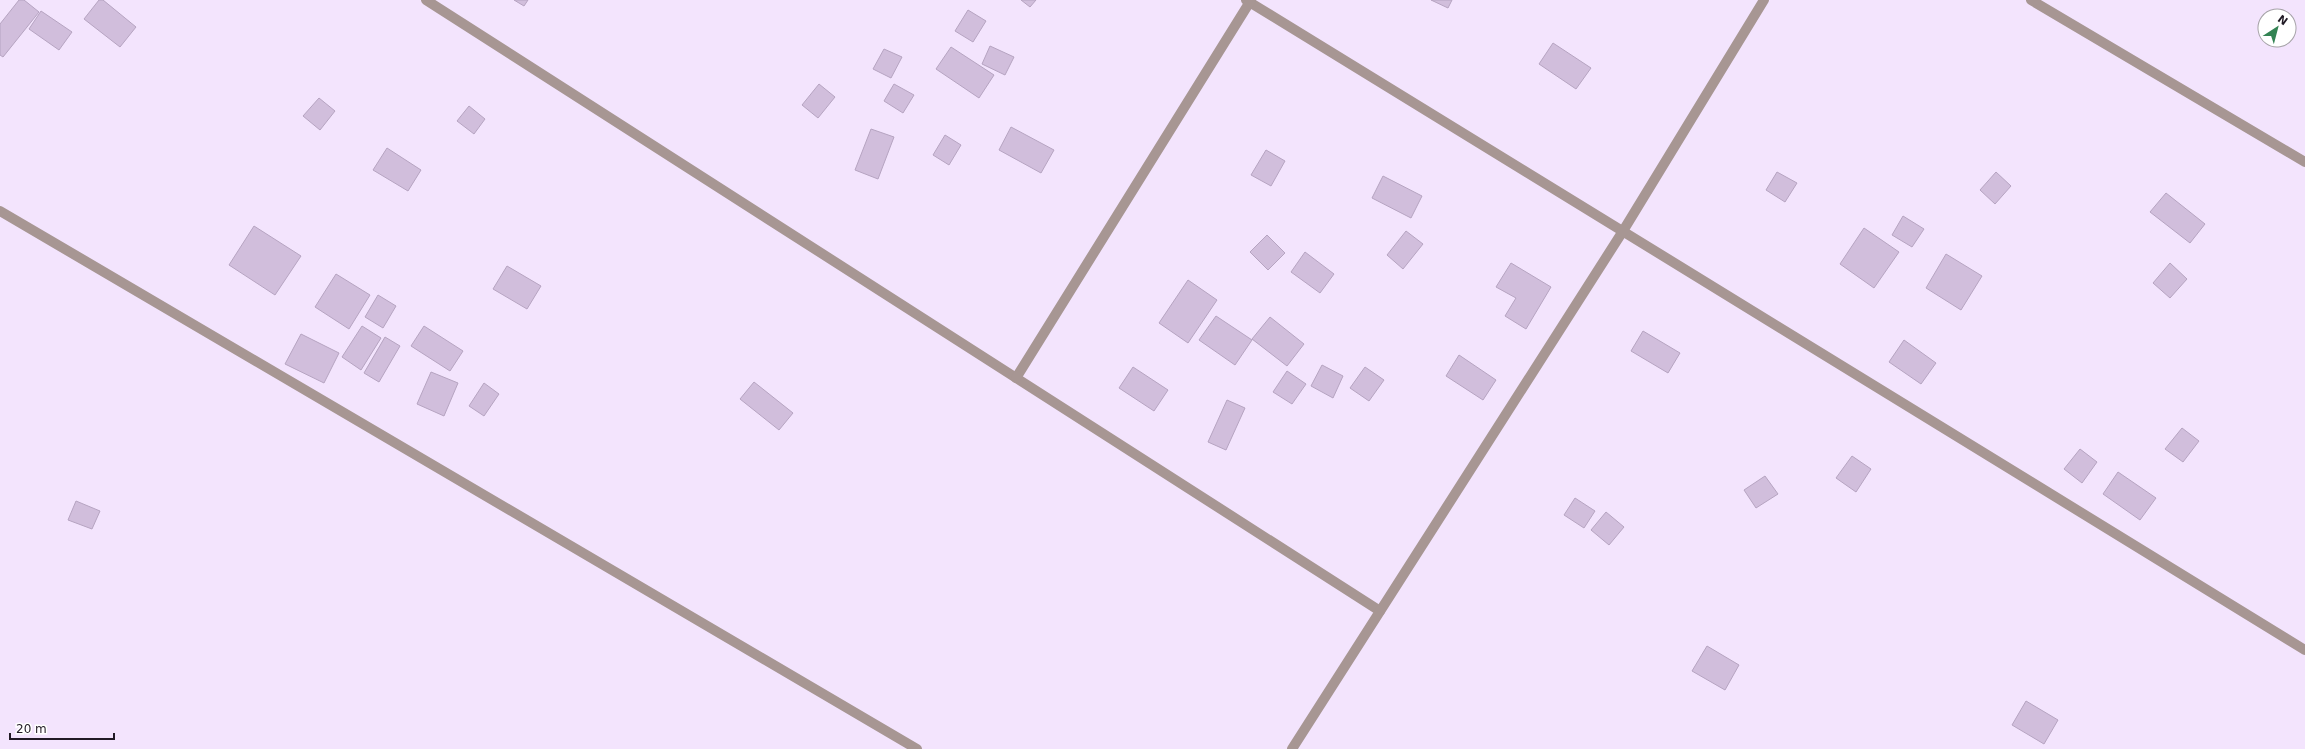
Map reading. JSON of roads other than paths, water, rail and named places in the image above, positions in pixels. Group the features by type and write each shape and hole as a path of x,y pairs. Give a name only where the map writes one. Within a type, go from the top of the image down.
{"street":[{"path":"426,0 1380,611"},
{"path":"1292,749 1623,231 1764,0"},
{"path":"2031,0 2305,162"},
{"path":"1016,378 1249,1 2305,650"},
{"path":"0,211 917,749"}]}
